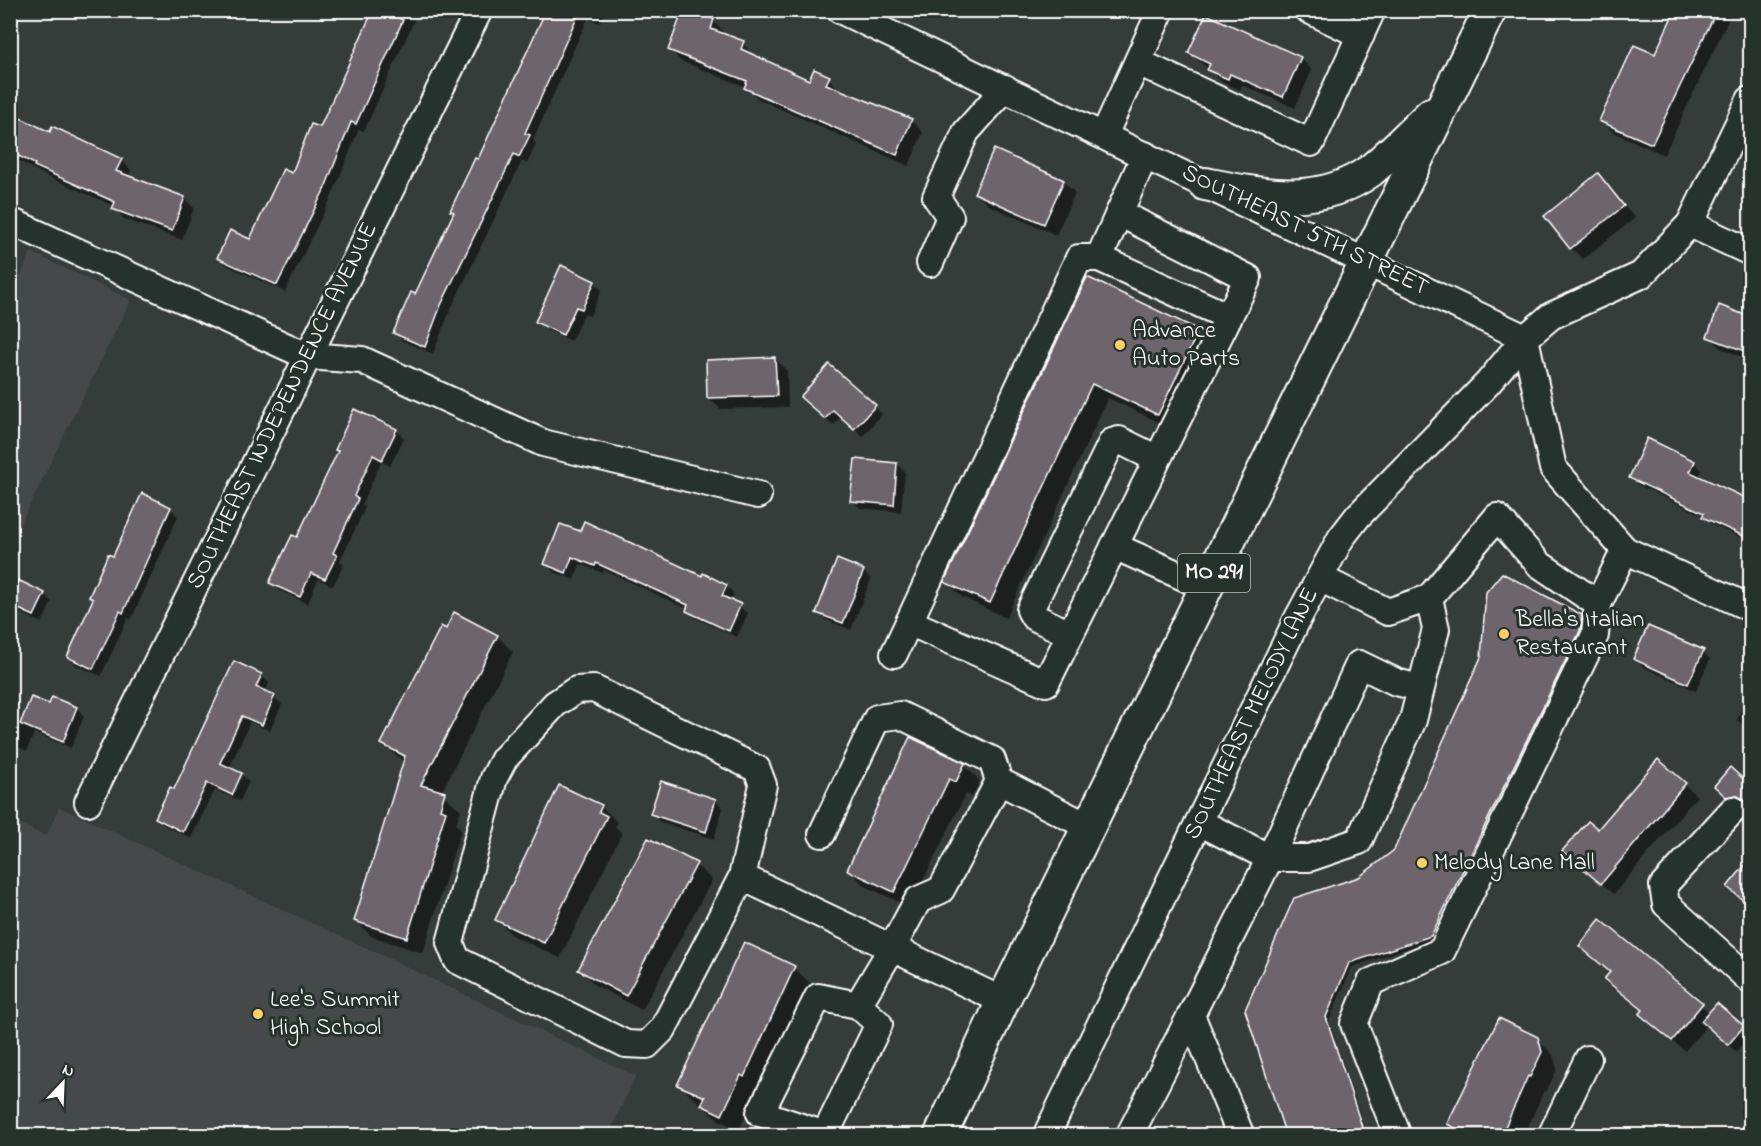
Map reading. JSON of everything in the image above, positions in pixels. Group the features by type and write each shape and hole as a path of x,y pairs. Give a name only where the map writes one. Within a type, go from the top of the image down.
{"main road":[{"name":"MO 291","path":"940,1136 1003,1001 1490,10"},
{"path":"1205,184 1253,193 1289,196 1335,190 1371,170 1445,102"}],"street":[{"name":"SOUTHEAST INDEPENDENCE AVENUE","path":"88,802 479,10"},
{"name":"SOUTHEAST 5TH STREET","path":"840,10 1526,338"},
{"path":"1104,135 1161,10"},
{"path":"1309,10 1361,35"},
{"path":"1138,62 1311,143 1372,10"},
{"path":"930,263 950,217 936,198 966,132 1005,88"},
{"path":"1750,100 1690,224 1641,275 1551,316 1526,338 1553,468 1625,550 1750,608"},
{"path":"1099,258 1145,155"},
{"path":"909,622 1046,683 1248,278 1119,213"},
{"path":"10,222 307,356 362,360 543,443 758,495"},
{"path":"1690,224 1750,252"},
{"path":"894,654 1079,258 1099,258 1229,317"},
{"name":"SOUTHEAST MELODY LANE","path":"1046,1136 1198,822 1341,538 1358,516 1488,383 1526,338"},
{"path":"1070,634 1034,617 1030,610 1112,442 1119,440 1157,459"},
{"path":"1320,578 1388,612 1429,598 1497,517 1539,564 1598,604"},
{"path":"1114,546 1206,587"},
{"path":"1394,1136 1396,1131 1354,1024 1371,982 1442,951 1595,635 1598,604 1625,550"},
{"path":"1198,822 1270,858 1309,858 1359,841 1413,720 1436,628 1429,598"},
{"path":"1129,1136 1270,858 1359,664 1396,682 1420,688"},
{"path":"594,689 757,769 763,784 742,877 663,1029 647,1045 626,1044 457,960 450,943 494,778 504,759 555,704 576,690 594,689"},
{"path":"822,834 877,718 900,715 992,760 999,781 1089,826"},
{"path":"858,1005 918,900 941,890 999,781"},
{"path":"1732,810 1663,886 1666,904 1750,980"},
{"path":"742,877 1003,1001"},
{"path":"818,997 858,1005 879,1024 825,1135 760,1113 818,997"},
{"path":"1191,1015 1241,1136"},
{"path":"1551,1136 1588,1059"}],"shaded area":[{"path":"31,252 131,300 11,543 11,297"},
{"name":"Lee's Summit High School","path":"59,807 375,952 636,1076 608,1135 11,1135 11,820 46,836"}],"building":[{"path":"373,10 383,10 403,20 356,124 351,122 325,188 277,285 217,258 230,230 250,239 283,169 292,173 311,124 320,127"},
{"path":"546,10 580,10 525,133 530,135 519,157 514,154 441,305 425,347 393,333 411,292 415,294 454,212 450,211 475,158 478,159"},
{"path":"683,10 692,10 714,19 711,29 744,41 741,49 809,80 814,69 830,76 826,84 912,119 897,155 744,88 747,81 668,50"},
{"path":"1675,10 1717,10 1652,144 1599,121 1634,45 1655,54"},
{"path":"1206,14 1301,57 1283,97 1230,74 1228,79 1207,70 1210,64 1188,53"},
{"path":"10,113 50,132 52,126 122,159 116,171 185,197 172,231 112,209 115,202 34,166 35,164 10,152"},
{"path":"994,149 1064,180 1044,224 974,193"},
{"path":"1598,173 1624,206 1570,249 1544,216"},
{"path":"561,265 595,281 582,309 576,307 563,335 535,322"},
{"path":"1087,277 1199,330 1158,415 1092,384 990,603 944,582"},
{"path":"1719,305 1750,317 1750,353 1707,337"},
{"path":"775,357 777,396 707,398 706,360"},
{"path":"829,364 876,405 854,429 833,410 825,419 800,397"},
{"path":"354,409 397,429 382,460 373,455 354,496 358,499 333,553 337,555 325,579 311,573 300,597 269,583 292,535 297,537 338,451 335,450"},
{"path":"1647,438 1695,461 1690,472 1750,500 1750,539 1702,517 1704,513 1629,478"},
{"path":"855,459 897,463 894,505 850,501"},
{"path":"142,493 171,507 123,613 120,611 93,669 67,657 93,599 89,597 108,554 113,556"},
{"path":"584,521 702,576 703,573 727,585 722,596 741,604 729,631 686,611 688,605 596,563 595,566 572,557 566,573 544,564 560,524 580,531"},
{"path":"837,559 864,570 843,623 816,613"},
{"name":"Melody Lane Mall","path":"1502,573 1582,615 1580,631 1431,936 1349,963 1326,1017 1365,1136 1286,1136 1245,1010 1294,898 1359,877 1394,850 1481,657 1486,592"},
{"path":"18,580 45,593 34,616 10,605 10,597"},
{"path":"454,612 498,635 421,785 445,792 440,809 446,811 407,938 354,921 405,756 381,744 441,626 446,629"},
{"path":"1648,626 1704,650 1688,684 1633,659"},
{"path":"234,661 262,674 256,687 275,695 262,725 242,716 220,763 242,773 232,795 207,783 183,832 155,818 170,787 174,789"},
{"path":"31,697 49,704 52,697 77,707 63,742 20,724"},
{"path":"910,737 965,763 956,782 949,779 894,892 847,870"},
{"path":"1658,759 1686,783 1601,884 1562,851 1588,821 1598,829"},
{"path":"1730,767 1750,785 1750,818 1743,799 1736,795 1726,797 1714,786"},
{"path":"661,781 716,799 706,832 650,814"},
{"path":"559,785 602,805 599,812 607,816 544,943 495,920"},
{"path":"648,838 697,863 626,996 578,970"},
{"path":"1750,859 1750,906 1727,887"},
{"path":"1600,919 1703,1003 1672,1041 1639,1014 1643,1010 1604,979 1610,972 1579,946"},
{"path":"744,942 795,966 744,1077 741,1075 722,1115 701,1105 705,1097 677,1085"},
{"path":"1717,1003 1744,1026 1728,1045 1701,1021"},
{"path":"1499,1018 1538,1037 1542,1052 1530,1077 1528,1076 1501,1136 1470,1136 1447,1124"}],"place":[{"name":"Advance Auto Parts","path":"1120,345"},
{"name":"Bella's Italian Restaurant","path":"1504,634"},
{"name":"Melody Lane Mall","path":"1422,863"},
{"name":"Lee's Summit High School","path":"258,1014"}]}
